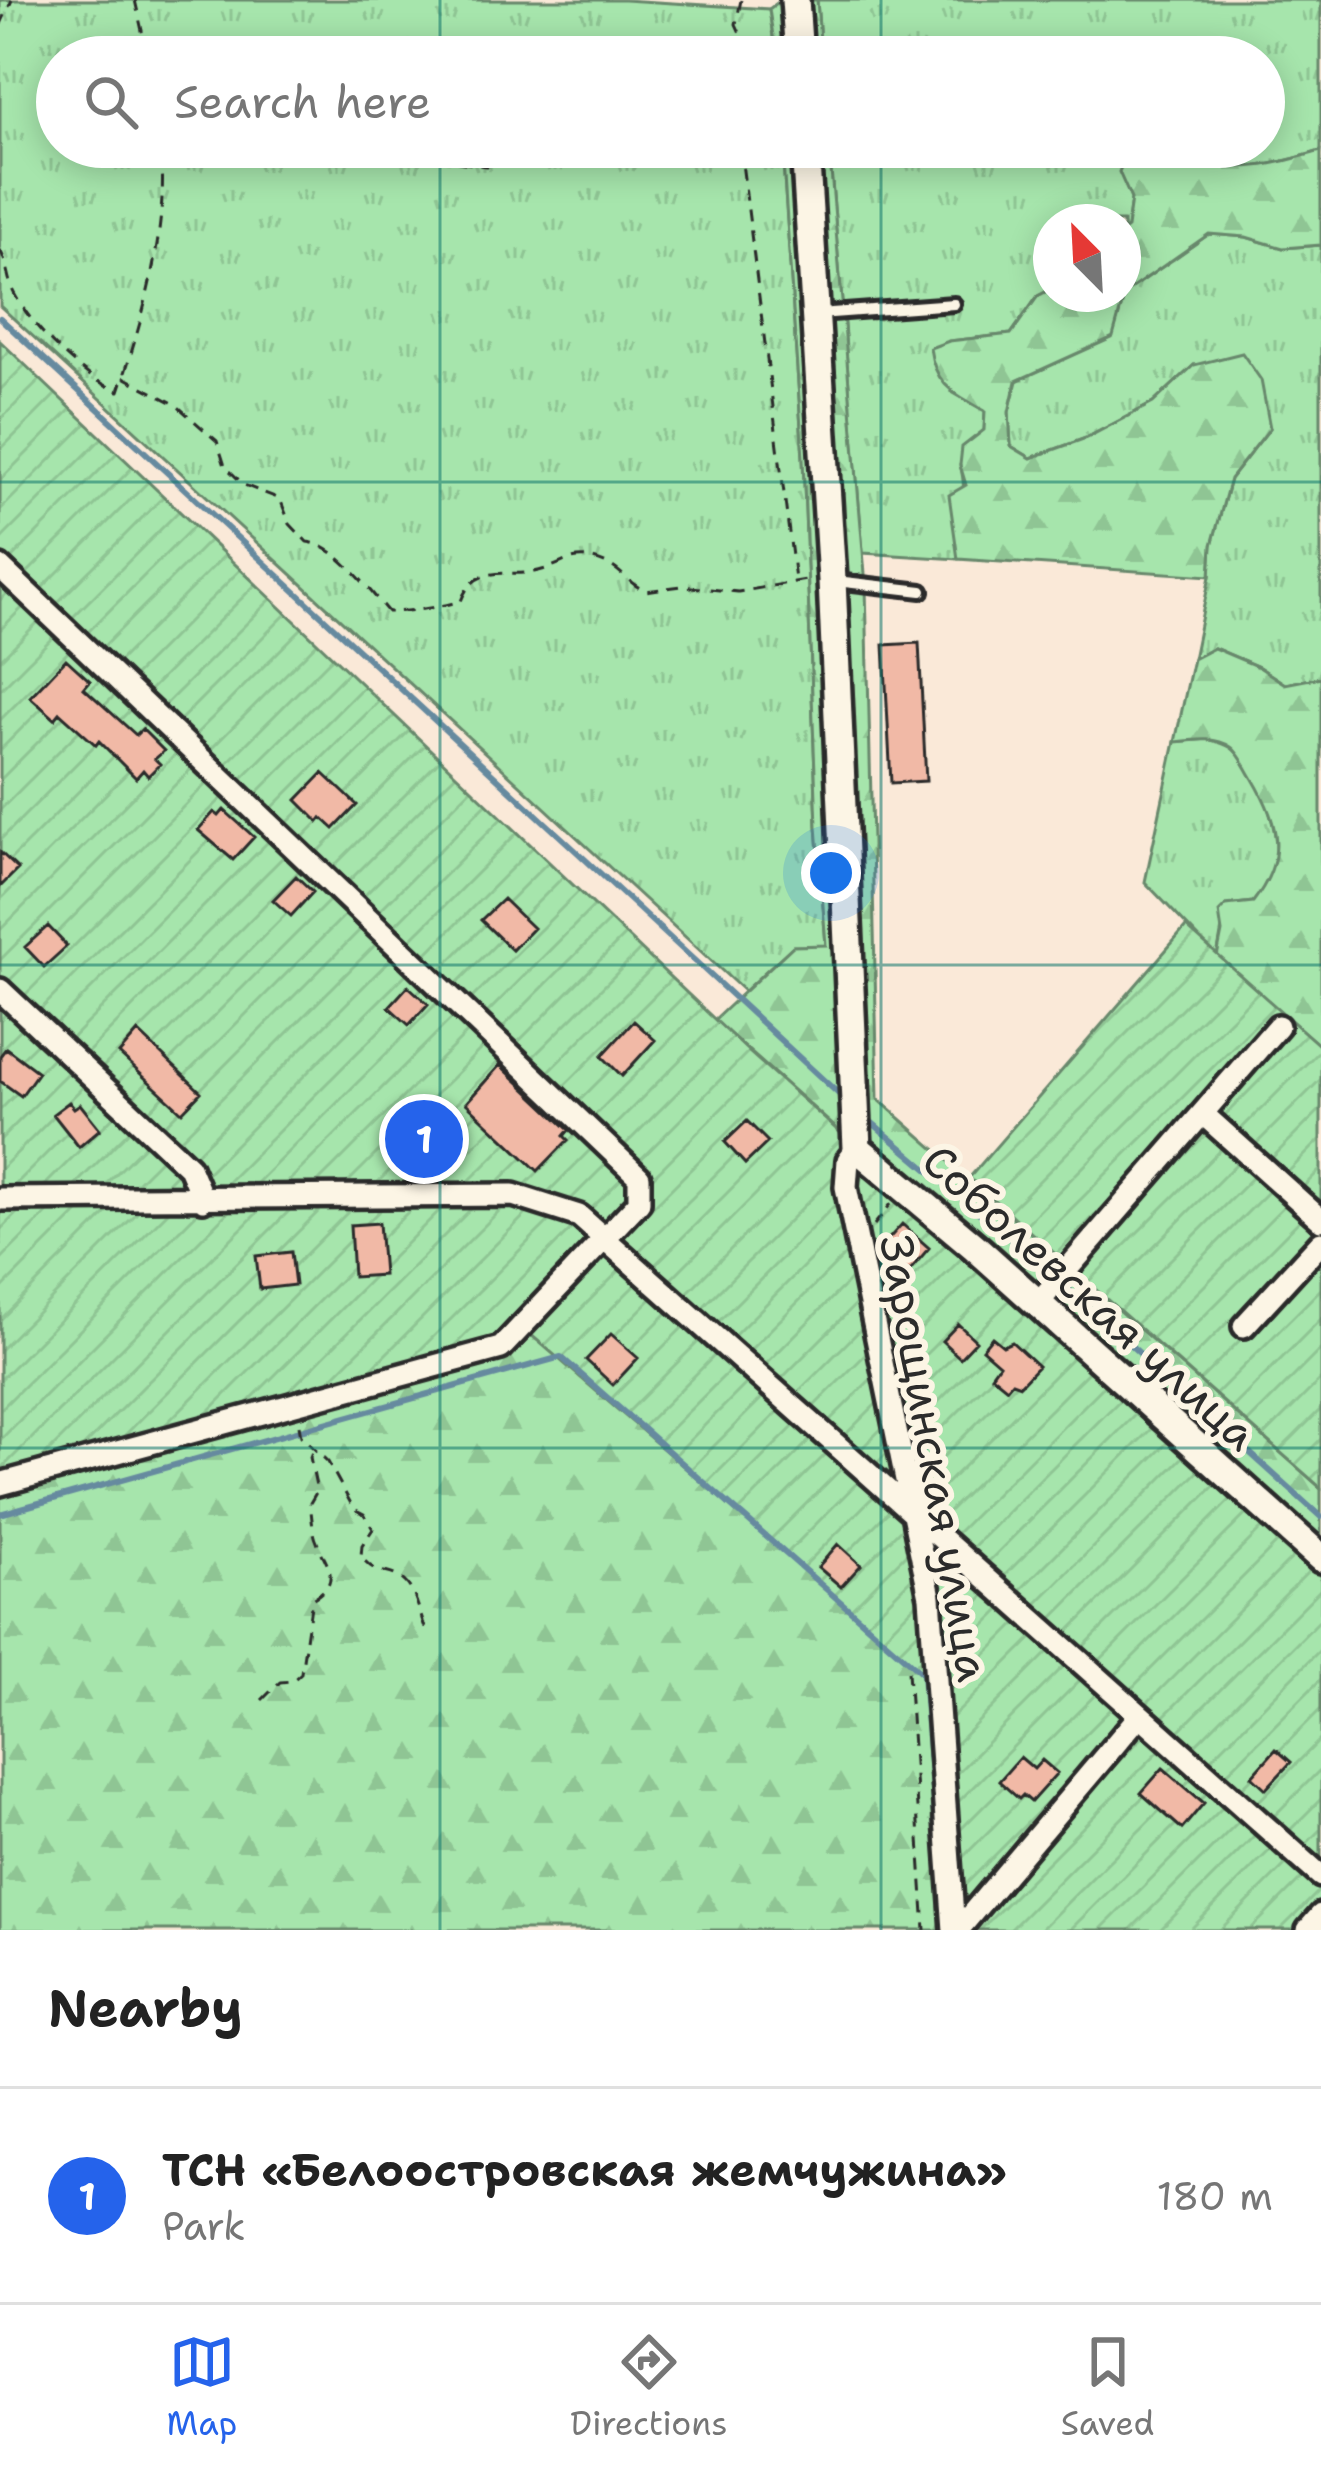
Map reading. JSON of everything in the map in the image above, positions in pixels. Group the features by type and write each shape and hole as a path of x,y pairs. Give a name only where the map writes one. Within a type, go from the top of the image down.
{"street":[{"path":"795,0 798,36"},
{"path":"806,168 832,580 857,1148"},
{"path":"0,567 639,1177 639,1202 501,1348 0,1484"},
{"path":"0,990 189,1167 203,1200"},
{"path":"1038,1303 1278,1026"},
{"path":"1203,1114 1321,1220"},
{"name":"Соболевская улица","path":"857,1148 1038,1303 1321,1558"},
{"name":"Зарощинская улица","path":"857,1148 848,1160 846,1187 929,1598 956,1930"},
{"path":"0,1199 513,1195 579,1216 1321,1876"},
{"path":"1244,1326 1321,1242"},
{"path":"956,1930 1139,1716"},
{"path":"1308,1930 1321,1915"}],"lane":[{"path":"815,314 954,304"},
{"path":"832,580 922,592"}],"path":[{"path":"0,26 12,0"},
{"path":"135,0 143,36"},
{"path":"741,0 736,24 741,36"},
{"path":"0,250 14,294 53,341 96,384 119,391 136,341 160,214 161,168"},
{"path":"743,168 795,580"},
{"path":"124,377 175,404 217,440 233,476 280,500 290,524 358,576 388,613 427,613 438,604 461,601 472,584 500,571 540,571 571,556 604,562 646,591 713,586 738,592 795,580 832,580"},
{"path":"870,1229 905,1188"},
{"path":"299,1425 302,1436 328,1462 355,1509 373,1528 361,1556 373,1571 408,1583 426,1630"},
{"path":"262,1700 280,1682 292,1681 301,1673 312,1600 326,1591 332,1566 317,1542 310,1503 317,1491 310,1457 313,1449"},
{"path":"908,1671 925,1930"}],"green space":[{"path":"0,0 624,0 769,9 773,36 36,36 36,168 783,168 803,457 826,946 793,946 744,991 0,306"},
{"path":"781,0 817,0 820,36 773,36 769,9"},
{"path":"817,0 1321,0 1321,151 1285,161 1285,36 820,36"},
{"path":"1321,151 1321,245 1283,248 1246,237 1209,234 1141,282 1141,204 1130,204 1121,168 1285,168 1285,161"},
{"path":"783,168 831,168 866,586 878,1099 1321,1488 1321,1558 714,1020 793,946 826,945 803,457"},
{"path":"831,168 1121,168 1130,204 1033,204 1033,303 1011,334 949,341 952,392 985,411 984,430 960,465 958,559 863,553"},
{"path":"1209,234 1246,237 1283,248 1321,245 1321,677 1285,684 1214,648 1193,659 1212,545 1230,479 1270,428 1194,365 1153,403 1086,438 1031,458 1011,446 1009,412 1017,381 1112,338 1120,312 1141,312 1141,282"},
{"path":"1033,303 1033,312 1120,312 1113,337 1016,381 1009,412 1011,446 1031,458 1086,438 1153,403 1194,365 1242,353 1261,380 1270,428 1230,479 1212,545 1210,576 958,559 949,495 966,485 960,465 962,447 984,430 985,411 941,380 930,348 949,341 1011,334"},
{"path":"0,341 750,1053 1321,1558 1321,1930 955,1930 930,1679 522,1327 501,1348 0,1484"},
{"path":"1214,648 1285,684 1321,677 1321,1047 1217,957 1222,932 1219,912 1226,905 1253,902 1271,871 1276,841 1269,811 1234,750 1211,740 1175,742 1193,659"},
{"path":"1209,739 1234,750 1254,776 1269,811 1276,848 1265,889 1253,902 1226,905 1217,957 1145,882 1175,742"},
{"path":"1186,927 1321,1047 1321,1488 969,1178"},
{"path":"522,1326 930,1679 955,1930 0,1930 0,1484"}],"building":[{"path":"919,643 926,781 891,783 884,645"},
{"path":"66,659 90,681 84,688 136,735 142,729 164,751 155,759 160,764 148,776 143,770 136,778 99,741 96,745 60,713 55,719 30,697"},
{"path":"323,773 357,805 334,829 322,818 319,822 297,800"},
{"path":"224,810 254,837 233,860 198,830 214,812 219,816"},
{"path":"0,852 18,869 0,887"},
{"path":"296,876 313,892 291,916 273,900"},
{"path":"503,899 533,928 512,950 481,920"},
{"path":"48,926 67,946 44,967 25,947"},
{"path":"408,986 428,1004 409,1025 389,1007"},
{"path":"634,1021 655,1040 622,1076 602,1056"},
{"path":"138,1032 201,1092 182,1112 119,1054"},
{"path":"6,1048 38,1072 21,1096 0,1081 0,1056"},
{"path":"500,1065 569,1130 564,1136 568,1140 538,1171 466,1103"},
{"path":"69,1102 74,1108 80,1104 100,1129 79,1147 53,1114"},
{"path":"747,1121 768,1142 745,1164 725,1142"},
{"path":"379,1223 383,1275 353,1277 350,1225"},
{"path":"902,1224 929,1248 901,1281 889,1271 885,1243"},
{"path":"291,1252 295,1285 260,1289 256,1256"},
{"path":"958,1324 976,1341 960,1358 942,1341"},
{"path":"611,1334 638,1358 613,1385 586,1360"},
{"path":"992,1337 1003,1346 1012,1342 1038,1366 1020,1385 1012,1382 1007,1388 991,1375 999,1364 982,1349"},
{"path":"838,1544 861,1565 841,1587 818,1567"},
{"path":"1276,1749 1291,1762 1266,1789 1252,1776"},
{"path":"1020,1757 1034,1769 1042,1760 1057,1773 1031,1802 1023,1795 1019,1799 999,1781"},
{"path":"1163,1768 1204,1803 1182,1829 1141,1793"}],"waterway":[{"path":"0,318 843,1098"},
{"path":"869,1120 1053,1275"},
{"path":"1065,1286 1321,1517"},
{"path":"0,1514 561,1357 923,1674 943,1930"}],"place":[{"name":"ТСН «Белоостровская жемчужина»","path":"424,1139"}]}
